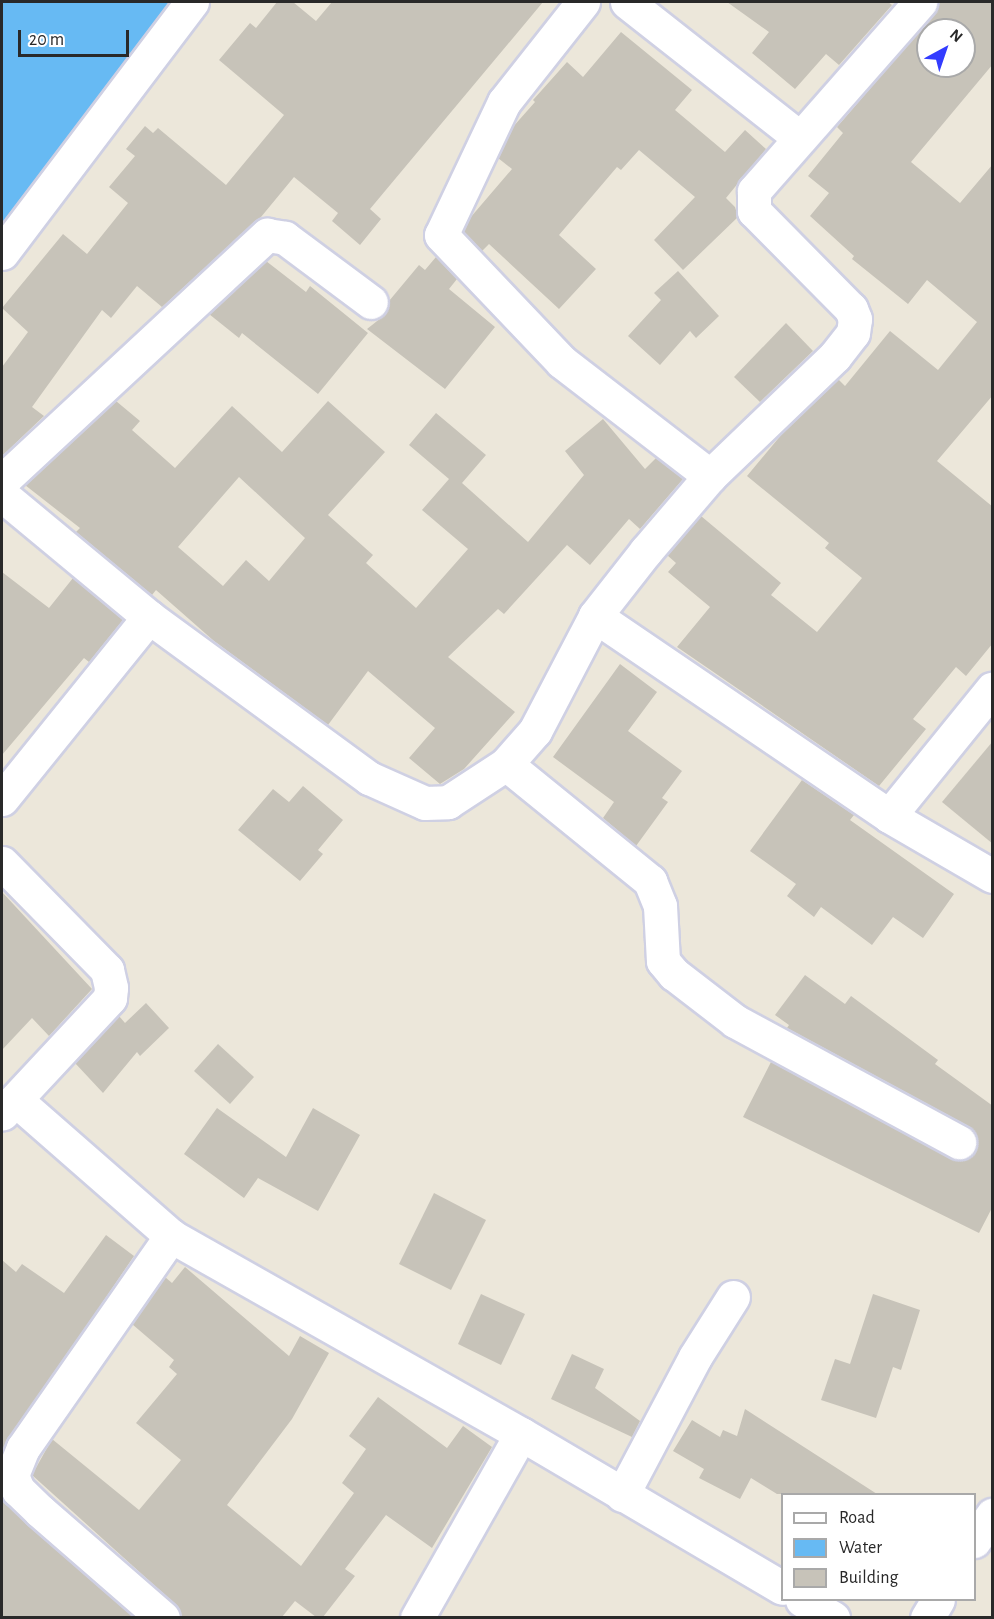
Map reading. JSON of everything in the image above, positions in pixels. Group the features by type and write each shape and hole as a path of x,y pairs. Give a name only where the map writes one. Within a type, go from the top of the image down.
{"street":[{"path":"2,254 192,2"},
{"path":"583,2 504,102 441,236 562,362 710,476"},
{"path":"627,2 800,138"},
{"path":"2,495 149,617 350,764 400,794 425,803 448,802 506,764 536,731 595,616 710,476 835,356 853,333 855,319 850,309 771,229 752,204 754,192 920,2"},
{"path":"2,481 267,235 285,238 371,302"},
{"path":"595,616 889,816 993,876"},
{"path":"2,799 149,617"},
{"path":"889,816 993,690"},
{"path":"506,764 650,881 660,906 663,961 674,974 735,1021 959,1142"},
{"path":"2,863 107,970 111,988 110,998 9,1107 171,1236 521,1434 781,1587"},
{"path":"163,1617 40,1511 18,1490 12,1475 22,1448 171,1236"},
{"path":"622,1495 696,1357 733,1297"},
{"path":"417,1617 521,1434"},
{"path":"976,1540 993,1515"},
{"path":"806,1601 834,1617"},
{"path":"927,1617 937,1601"}],"water":[{"path":"2,2 186,2 2,227"}],"building":[{"path":"277,2 293,2 316,21 332,2 543,2 370,209 381,219 360,245 332,221 338,213 294,177 261,217 162,307 137,286 111,318 102,310 32,407 44,416 2,456 2,367 28,332 2,308 63,234 87,254 128,203 109,187 135,156 126,149 145,126 153,133 158,128 226,185 284,115 219,60 250,23 256,28"},
{"path":"727,2 888,2 892,5 839,65 826,54 795,89 752,53 769,32"},
{"path":"940,2 993,2 993,64 911,162 960,203 993,164 993,395 937,461 993,507 993,643 966,676 956,667 913,719 926,729 879,786 677,647 710,607 668,572 676,563 667,555 701,516 781,583 771,595 817,632 862,578 825,548 829,543 747,476 787,428 838,379 845,386 890,331 938,370 977,322 927,280 908,304 852,259 854,256 810,216 829,193 808,176 843,133 837,127 916,35 916,78 976,78 976,18 931,18"},
{"path":"621,32 692,90 675,110 725,152 745,130 766,149 726,198 735,207 738,217 683,270 654,240 695,197 639,150 621,170 617,167 559,235 596,269 559,309 489,244 482,251 463,231 470,218 512,169 498,158 512,128 535,102 533,100 567,62 583,77"},
{"path":"436,257 457,279 449,289 495,327 445,389 367,329 386,314 389,301 419,265 425,270"},
{"path":"266,261 306,292 310,286 368,333 318,394 242,333 239,338 209,314"},
{"path":"678,271 719,316 696,338 690,331 660,365 628,336 661,300 654,293"},
{"path":"786,323 813,351 760,402 734,377"},
{"path":"116,401 140,421 132,430 175,468 232,406 282,452 328,401 385,452 328,515 373,555 366,563 416,608 468,549 422,510 449,479 409,445 436,413 486,455 462,483 528,542 584,475 565,451 603,419 645,469 656,458 683,479 640,529 629,519 590,565 567,545 504,614 498,609 448,657 515,712 464,769 440,784 409,758 435,728 368,671 328,725 214,641 156,590 152,595 76,532 80,528 25,485","holes":["239,477 305,538 269,581 246,560 223,586 178,547"]},
{"path":"2,572 49,608 73,578 123,620 89,662 84,658 2,755"},
{"path":"620,664 657,692 628,731 682,771 662,798 668,802 636,846 603,818 614,802 553,757"},
{"path":"993,741 993,844 942,802"},
{"path":"802,780 854,815 850,820 954,894 923,938 893,917 872,945 821,907 814,917 787,896 796,884 750,851"},
{"path":"303,786 343,820 318,850 323,854 300,881 238,830 273,789 289,802"},
{"path":"2,892 92,989 49,1036 32,1018 2,1050"},
{"path":"805,975 845,1004 851,996 938,1060 935,1064 993,1106 993,1206 979,1233 743,1117 771,1062 950,1158 968,1158 976,1150 975,1133 968,1126 787,1028 789,1025 775,1015"},
{"path":"146,1003 169,1028 140,1056 137,1052 103,1093 75,1063 119,1016 125,1023"},
{"path":"218,1044 254,1077 230,1104 194,1071"},
{"path":"217,1108 286,1157 313,1108 360,1135 318,1211 258,1178 244,1198 184,1154"},
{"path":"434,1193 486,1220 451,1290 399,1264"},
{"path":"106,1235 134,1256 2,1451 2,1260 16,1272 22,1264 64,1293"},
{"path":"185,1267 289,1356 300,1336 329,1353 292,1419 227,1505 301,1566 354,1493 342,1483 366,1449 349,1436 378,1397 447,1448 463,1426 492,1447 432,1548 386,1515 345,1569 355,1576 323,1617 316,1617 295,1601 282,1617 181,1617 175,1604 32,1475 52,1439 139,1510 181,1460 136,1423 177,1374 169,1367 174,1360 132,1324 165,1277 172,1283"},
{"path":"481,1294 525,1314 501,1365 458,1344"},
{"path":"873,1294 920,1310 901,1370 893,1367 876,1418 821,1400 835,1359 850,1364"},
{"path":"572,1354 604,1369 595,1388 640,1421 632,1437 551,1399"},
{"path":"745,1409 875,1493 777,1494 751,1478 740,1499 699,1478 704,1469 673,1451 692,1420 720,1437 723,1430 737,1436"},
{"path":"2,1498 28,1525 134,1617 2,1617"}]}
